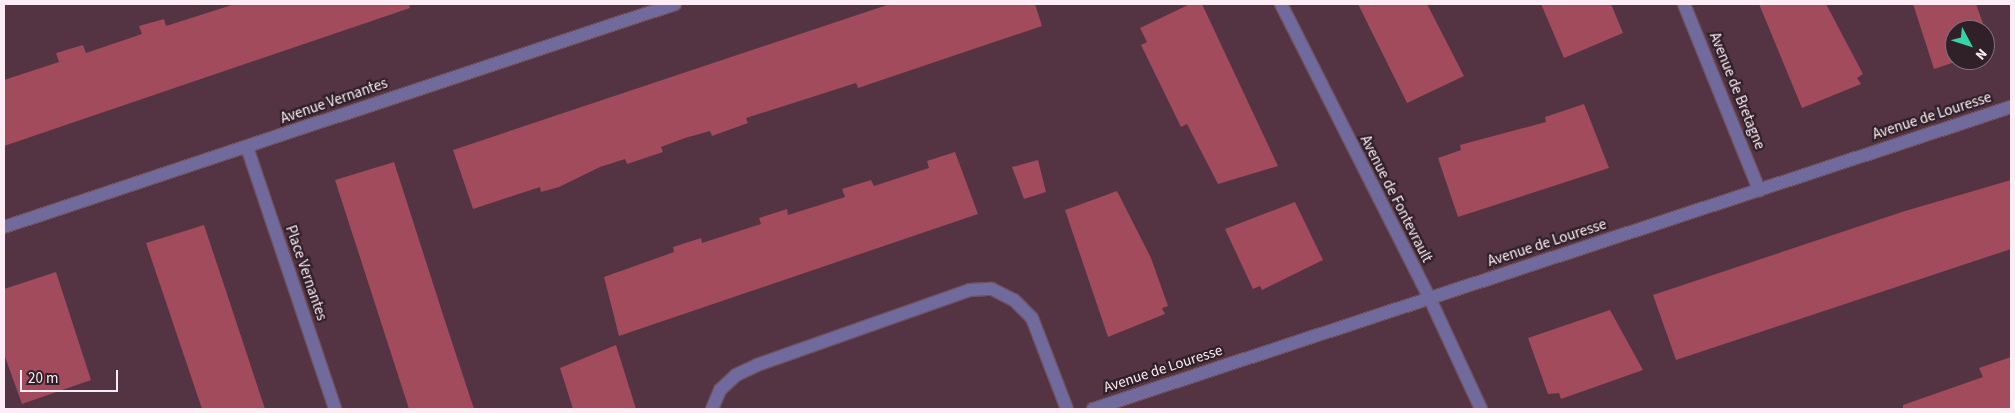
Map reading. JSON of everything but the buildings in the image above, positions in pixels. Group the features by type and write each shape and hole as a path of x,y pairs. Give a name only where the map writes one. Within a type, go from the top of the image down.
{"street":[{"name":"Avenue Vernantes","path":"4,228 675,4"},
{"name":"Avenue de Fontevrault","path":"1281,4 1430,299 1480,409"},
{"name":"Avenue de Bretagne","path":"1684,4 1759,190"},
{"name":"Avenue de Louresse","path":"1093,409 2011,107"},
{"name":"Place Vernantes","path":"246,147 336,409"},
{"path":"712,409 720,390 736,375 758,365 970,290 992,289 1014,300 1032,318 1067,409"}]}
